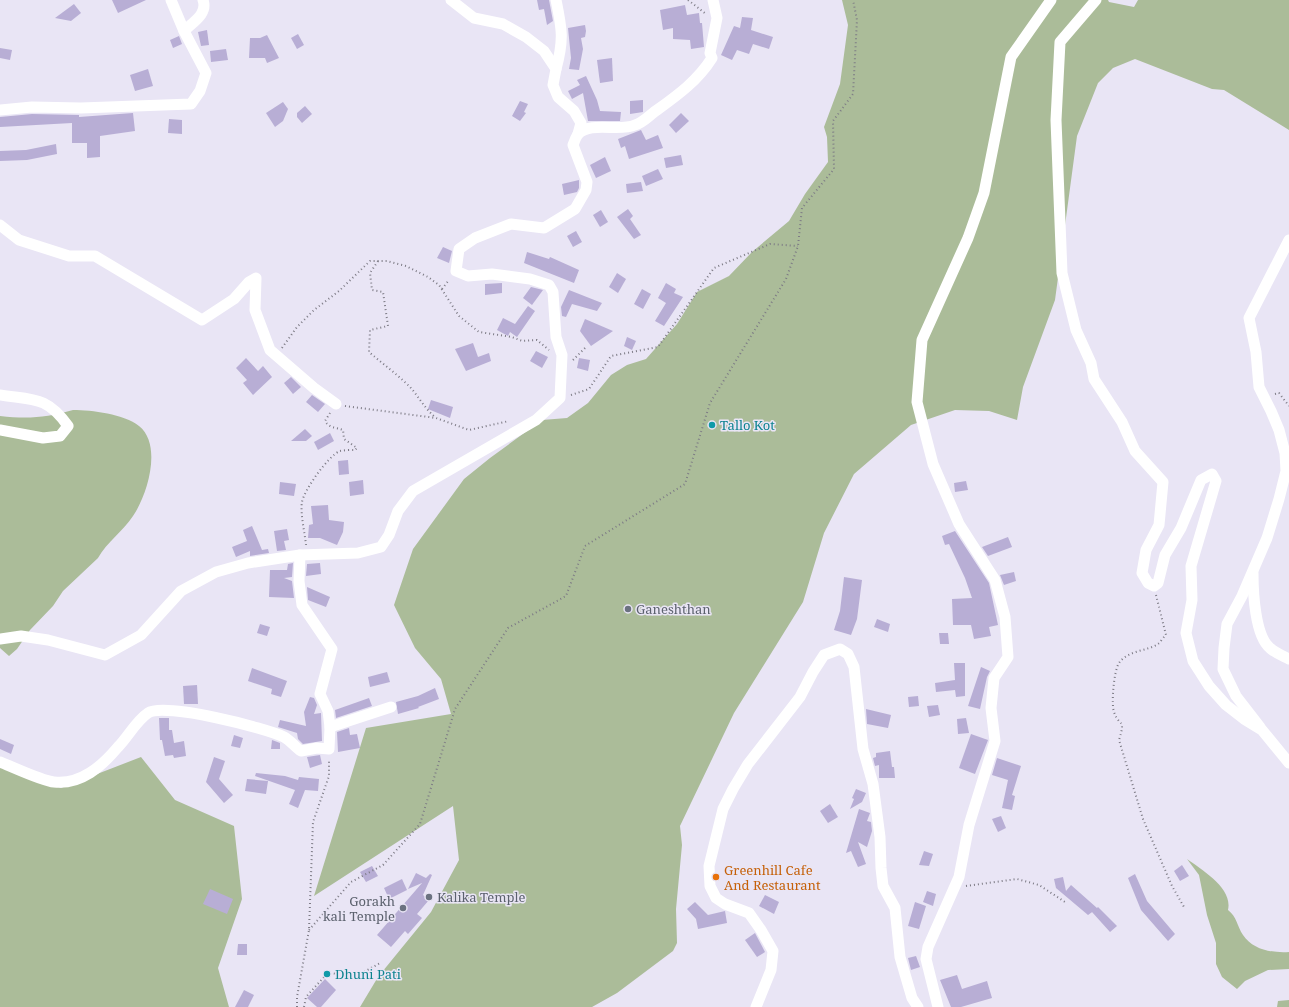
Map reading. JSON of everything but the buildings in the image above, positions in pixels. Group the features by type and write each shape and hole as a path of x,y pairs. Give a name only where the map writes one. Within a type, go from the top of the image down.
{"street":[{"path":"0,110 32,107 81,108 191,104 200,91 206,73 184,30 171,0"},
{"path":"184,30 203,13 205,4 203,0"},
{"path":"451,0 474,18 503,24 526,37 544,51 556,69"},
{"path":"0,639 21,636 48,640 105,655 141,635 181,591 216,572 248,563 303,555 358,553 381,547 389,535 398,511 413,491 536,420 560,398 562,355 556,337 553,292 549,285 530,279 492,274 468,276 456,271 459,249 475,238 511,224 544,228 575,209 586,190 587,182 573,145 581,123 574,111 558,97 553,85 562,46 562,28 556,0"},
{"path":"578,134 586,129 598,127 623,129 637,125 682,92 705,69 712,58 710,53 717,18 714,0"},
{"path":"938,1007 926,959 928,947 955,887 962,863 969,825 995,741 991,708 994,678 1008,658 1005,617 995,580 959,524 933,464 917,402 922,340 968,238 984,193 1012,57 1051,0"},
{"path":"1096,0 1060,42 1056,120 1062,273 1076,330 1091,363 1094,379 1122,422 1135,452 1163,482 1159,525 1146,550 1142,573 1148,582 1154,586 1158,583 1165,555 1181,528 1201,480 1212,474 1216,481 1191,566 1192,600 1186,633 1193,660 1209,686 1226,705 1244,720 1262,730"},
{"path":"0,225 19,240 69,256 95,256 202,320 234,299 249,282 256,278 255,310 270,350 314,388 336,404"},
{"path":"1289,240 1249,318 1256,352 1259,387 1279,430 1285,453 1286,471 1280,499 1267,538 1242,596 1227,624 1223,669 1236,696 1289,764"},
{"path":"0,395 42,401 59,414 68,426 60,436 43,438 0,430"},
{"path":"0,762 54,782 77,781 97,768 118,748 149,712 159,710 210,716 246,726 286,738 293,746 301,751 317,748 329,749 330,727 328,711 320,694 332,649 302,606 298,581 303,555"},
{"path":"1253,569 1254,597 1261,634 1269,648 1289,659"},
{"path":"756,1007 771,970 773,951 762,930 749,913 725,904 716,898 710,886 708,866 723,809 732,789 748,764 800,697 824,655 840,649 848,654 854,667 863,748 873,784 880,837 881,868 884,886 895,908 900,958 912,998 918,1007"},
{"path":"330,727 392,707"}],"path":[{"path":"688,0 702,12 712,18 717,18"},
{"path":"309,930 351,882 383,865 420,824 455,709 508,628 566,596 584,546 685,484 710,403 786,279 798,246 802,208 834,169 833,120 852,94 857,20 854,0"},
{"path":"560,398 589,389 611,356 658,346 714,268 770,244 798,246"},
{"path":"276,356 296,327 314,310 339,291 370,261 406,266 428,277 439,285 459,316 480,332 512,337 522,341 537,340 562,363 574,360 586,347"},
{"path":"378,261 370,273 372,290 383,292 388,326 370,330 369,352 409,386 428,411 436,418"},
{"path":"303,555 302,502 324,463 341,451 355,450 357,448 344,439 343,430 330,427 325,421 336,404 436,418 468,430 510,421"},
{"path":"1154,586 1166,635 1158,644 1137,650 1119,663 1113,682 1114,712 1123,728 1119,740 1142,819 1172,886 1184,907"},
{"path":"297,1007 297,998 309,930 311,836 313,822 329,776 329,749"},
{"path":"955,887 1017,879 1039,885 1065,902"},
{"path":"304,1007 306,997 324,978 331,973 355,977 380,963"}],"green space":[{"path":"842,0 1108,0 1109,2 1134,7 1138,0 1289,0 1289,130 1224,90 1212,89 1135,59 1113,68 1098,83 1077,136 1055,300 1023,387 1017,420 989,411 955,410 911,425 854,474 824,533 803,602 734,713 680,826 682,845 676,909 677,943 673,951 617,993 592,1007 360,1007 378,977 431,912 459,860 453,806 314,896 366,728 451,714 441,679 415,648 394,605 413,549 464,479 542,420 567,418 588,403 611,375 627,365 646,359 677,324 697,292 729,276 752,252 789,221 805,194 828,162 827,137 824,127 840,84 848,25"},
{"path":"73,410 98,412 117,416 125,418 139,426 146,435 150,445 150,471 147,484 138,507 129,521 98,558 63,591 53,606 30,630 17,649 9,656 0,648 0,416 36,417 54,415"},
{"path":"141,757 175,800 234,826 242,899 218,968 229,1007 0,1007 0,764 61,788"},
{"path":"1187,859 1208,874 1221,887 1226,894 1228,910 1247,940 1263,950 1289,952 1289,969 1268,970 1245,981 1237,989 1222,977 1216,964 1216,943 1207,915 1199,875"},
{"path":"1289,1000 1289,1007 1277,1007 1278,1001"}],"place":[{"name":"Tallo Kot","path":"712,425"},
{"name":"Ganeshthan","path":"628,609"},
{"name":"Greenhill Cafe And Restaurant","path":"716,877"},
{"name":"Kalika Temple","path":"429,897"},
{"name":"Gorakh kali Temple","path":"403,908"},
{"name":"Dhuni Pati","path":"327,974"}]}
